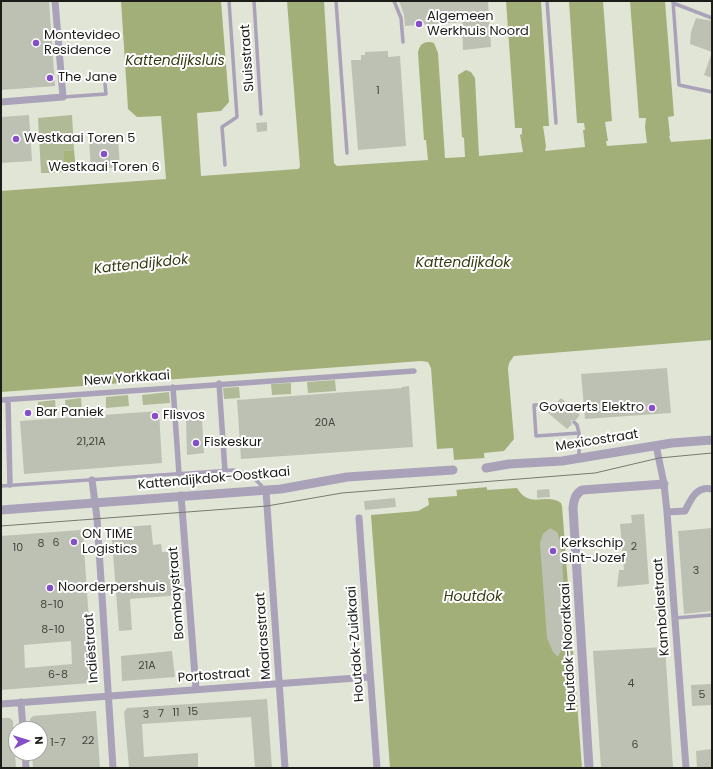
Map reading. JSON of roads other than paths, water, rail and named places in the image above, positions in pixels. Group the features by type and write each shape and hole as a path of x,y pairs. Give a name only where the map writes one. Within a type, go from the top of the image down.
{"street":[{"path":"1,102 62,97 55,1"},
{"name":"New Yorkkaai","path":"1,400 219,383 414,371"},
{"path":"219,383 225,471"},
{"path":"173,387 179,474"},
{"path":"8,400 10,486"},
{"name":"Mexicostraat","path":"486,468 580,458 656,445 712,440"},
{"name":"Kambalastraat","path":"656,445 664,484 667,512 686,768"},
{"name":"Kattendijkdok-Oostkaai","path":"1,510 182,495 266,490 347,477 453,470"},
{"name":"Indiëstraat","path":"92,480 113,768"},
{"name":"Houtdok-Noordkaai","path":"589,768 573,508 574,499 578,492 582,490 664,484"},
{"path":"667,512 685,511 694,493 701,489 712,489"},
{"name":"Madrasstraat","path":"266,490 285,768"},
{"name":"Bombaystraat","path":"182,495 196,689"},
{"name":"Houtdok-Zuidkaai","path":"359,518 377,768"},
{"name":"Portostraat","path":"1,704 370,677"},
{"path":"21,702 22,721"}],"lane":[{"path":"225,165 222,127 237,117 229,1"},
{"name":"Sluisstraat","path":"254,1 261,114"},
{"path":"336,1 347,153"},
{"path":"394,1 401,18 403,42"},
{"path":"547,1 556,123"},
{"path":"712,18 673,2 679,85 712,92"},
{"path":"62,97 106,94 105,84"},
{"path":"554,405 534,405 536,436 578,433"},
{"path":"574,422 577,425 580,458"},
{"path":"1,486 242,471 251,475 266,490"},
{"path":"675,618 712,615"}],"water":[{"name":"Kattendijkdok","path":"121,1 221,1 229,102 221,111 197,113 201,176 298,169 300,167 287,1 324,1 334,163 337,166 428,160 426,140 424,140 418,53 421,45 425,42 434,43 438,53 445,158 465,157 464,138 462,137 458,75 466,70 471,72 475,78 479,156 523,152 520,135 522,134 522,128 515,128 506,1 541,1 549,126 543,126 546,146 545,151 585,147 583,130 585,130 584,123 577,123 569,1 603,1 612,121 605,122 608,141 606,141 607,146 647,143 645,127 646,118 639,118 630,1 665,1 674,116 668,117 669,136 671,142 712,139 712,340 514,356 509,363 508,369 514,439 504,451 484,453 487,490 517,488 522,495 527,498 533,500 555,500 561,503 562,506 582,768 390,768 371,515 418,511 429,505 428,498 457,496 453,448 437,449 431,368 428,362 421,361 1,392 1,191 166,179 161,116 137,117 128,109"}],"tram line":[{"path":"1,526 267,506 342,493 595,473 659,458 712,453"}],"place":[{"name":"Algemeen Werkhuis Noord","path":"419,24"},
{"name":"Montevideo Residence","path":"36,43"},
{"name":"The Jane","path":"50,78"},
{"name":"Westkaai Toren 5","path":"16,139"},
{"name":"Westkaai Toren 6","path":"104,154"},
{"name":"Govaerts Elektro","path":"652,408"},
{"name":"Bar Paniek","path":"28,413"},
{"name":"Flisvos","path":"155,416"},
{"name":"Fiskeskur","path":"196,443"},
{"name":"ON TIME Logistics","path":"74,542"},
{"name":"Kerkschip Sint-Jozef","path":"553,551"},
{"name":"Noorderpershuis","path":"50,588"}],"water label":[{"name":"Kattendijksluis","path":"175,61"},
{"name":"Houtdok","path":"473,597"}]}
